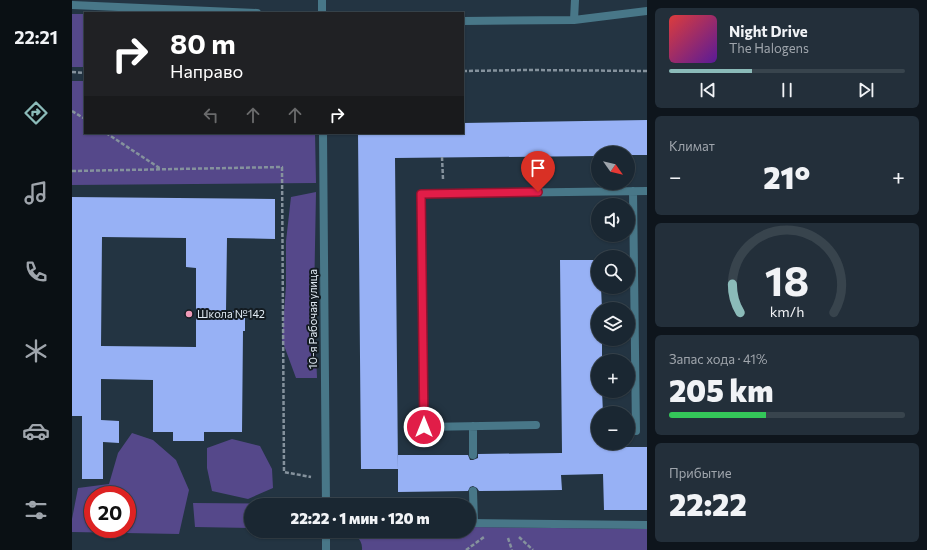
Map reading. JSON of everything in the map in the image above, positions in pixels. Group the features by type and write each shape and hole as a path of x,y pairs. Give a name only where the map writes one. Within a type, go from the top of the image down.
{"street":[{"path":"322,0 322,12"},
{"path":"574,20 575,0"},
{"path":"72,5 234,12"},
{"path":"464,21 574,20 647,11"},
{"name":"10-я Рабочая улица","path":"323,134 326,498"},
{"path":"633,191 636,430"},
{"path":"536,425 424,427 421,194 647,191"},
{"path":"473,426 473,455"},
{"path":"473,491 473,498"},
{"path":"476,523 647,525"},
{"path":"326,538 326,550"}],"path":[{"path":"464,71 647,70"},
{"path":"72,72 84,73"},
{"path":"72,111 84,118"},
{"path":"108,134 162,169"},
{"path":"442,158 443,194"},
{"path":"72,171 282,167 284,472 325,479"}],"shaded area":[{"path":"72,14 84,14 84,67 72,67"},
{"path":"72,81 84,81 84,134 315,134 316,183 72,185"},
{"path":"316,192 314,300 317,378 296,378 282,340 286,286 286,241 291,197"},
{"path":"132,433 153,440 176,460 189,490 179,534 136,533 136,486 94,486 109,484 118,453"},
{"path":"232,439 260,446 272,469 273,488 250,498 244,498 212,491 207,468 207,448"},
{"path":"84,487 84,532 72,532 72,519 78,488"},
{"path":"193,503 244,503 244,528 195,527"},
{"path":"476,527 647,529 647,550 362,550 361,542 358,538 476,538"}],"building":[{"path":"647,120 647,155 635,155 635,146 591,146 591,156 395,158 398,469 361,469 358,134 464,134 464,123"},
{"path":"72,197 275,199 275,239 227,238 226,311 245,311 245,331 243,331 242,432 204,432 204,441 173,441 173,432 153,432 153,380 101,379 101,420 119,421 119,443 103,442 103,479 82,479 82,416 72,416","holes":["102,237 186,238 186,267 196,268 196,347 101,346"]},
{"path":"560,260 591,260 591,294 601,294 602,302 591,302 591,346 602,346 602,354 591,354 591,398 602,398 603,406 591,406 591,450 635,450 635,447 647,447 647,510 604,510 603,474 561,475 562,490 479,491 473,486 470,487 468,491 398,492 398,455 468,455 470,460 473,460 478,458 478,454 562,453"}],"place":[{"name":"Школа №142","path":"189,314"}],"route":[{"path":"424,427 421,194 538,192"}]}
